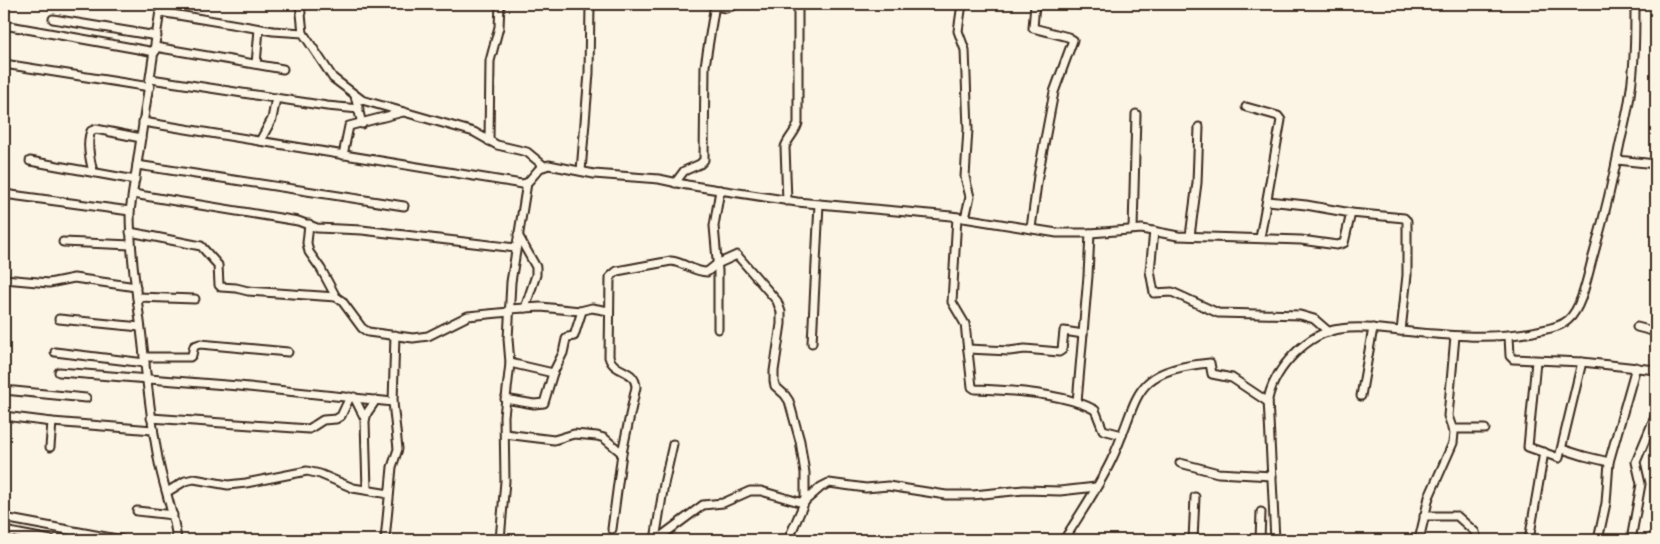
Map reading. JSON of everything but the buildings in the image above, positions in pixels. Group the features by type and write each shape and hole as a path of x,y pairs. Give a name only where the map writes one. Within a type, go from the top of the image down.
{"street":[{"path":"161,4 130,211 130,232 151,418 158,462 178,540"},
{"path":"300,4 302,33 333,78 355,96 371,103 468,130 497,145 527,152 544,166"},
{"path":"489,141 490,61 499,26 500,4"},
{"path":"581,171 590,73 590,4"},
{"path":"675,183 684,170 700,164 704,160 705,66 715,5 728,7 738,4"},
{"path":"786,200 785,147 788,139 797,128 798,123 798,4"},
{"path":"962,4 958,33 965,50 968,129 965,177 970,197 965,218"},
{"path":"1031,228 1038,176 1054,92 1073,40 1033,28 1035,4"},
{"path":"1275,540 1268,402 1271,388 1285,365 1314,338 1339,329 1373,328 1455,336 1509,336 1552,328 1563,324 1576,311 1613,182 1630,96 1633,73 1635,4"},
{"path":"160,12 259,29 302,33"},
{"path":"53,19 157,36"},
{"path":"4,25 283,69"},
{"path":"256,64 259,29"},
{"path":"4,64 358,109"},
{"path":"355,96 362,124"},
{"path":"260,141 270,125 276,98"},
{"path":"1246,106 1278,116 1281,120 1260,238"},
{"path":"343,155 348,128 351,125 362,124 404,112"},
{"path":"1133,229 1136,114"},
{"path":"143,122 522,184 527,183"},
{"path":"1190,236 1197,183 1199,127"},
{"path":"93,172 89,143 91,131 96,129 141,138"},
{"path":"1617,160 1656,164"},
{"path":"30,161 135,180"},
{"path":"137,165 404,206"},
{"path":"502,538 505,481 505,399 510,363 508,339 511,282 527,183 544,166 553,165 611,176 659,179 786,200 965,218 1057,233 1090,233 1133,229 1190,236 1301,240 1324,244 1342,244 1345,240 1351,213"},
{"path":"718,329 717,264 714,226 720,190"},
{"path":"4,194 130,211"},
{"path":"133,194 287,219 317,228 362,230 516,248"},
{"path":"1268,200 1406,220 1407,275 1401,331"},
{"path":"812,343 814,266 819,204"},
{"path":"957,217 952,302 965,324 973,388 1017,392 1077,402 1095,410 1104,430 1122,435"},
{"path":"308,224 307,243 309,252 321,269 336,298"},
{"path":"1154,231 1150,272 1154,292 1172,292 1218,314 1300,315 1314,319 1329,332"},
{"path":"130,232 201,246 218,265 221,288 336,298 342,301 365,330 372,333 423,337 468,316 525,308 552,307 582,311 592,308 609,311"},
{"path":"1077,402 1090,233"},
{"path":"518,234 536,267 536,275 525,308"},
{"path":"63,242 131,244"},
{"path":"612,529 622,453 636,382 633,376 617,368 610,361 608,352 610,277 616,271 671,260 698,272 706,272 717,264 734,256 739,256 780,307 781,324 774,381 775,386 787,397 800,440 805,474 804,500 788,540"},
{"path":"4,279 49,283 74,278 136,287"},
{"path":"137,297 195,299"},
{"path":"505,399 523,403 543,404 553,373 563,353 566,339 568,336 574,336 582,311"},
{"path":"59,319 140,326"},
{"path":"1637,327 1656,332"},
{"path":"1362,396 1373,328"},
{"path":"968,349 1009,351 1022,349 1059,352 1062,350 1064,331 1083,334"},
{"path":"385,540 392,467 398,449 393,402 395,336"},
{"path":"1419,540 1431,491 1454,443 1454,436 1448,416 1455,336"},
{"path":"1509,336 1511,359 1582,362 1656,370"},
{"path":"55,352 144,360 190,357 194,346 200,344 288,352"},
{"path":"1536,361 1528,447 1559,458 1582,362"},
{"path":"510,363 553,373"},
{"path":"1064,540 1111,463 1134,404 1145,385 1160,373 1174,368 1210,363 1212,374 1232,378 1268,402"},
{"path":"1598,540 1606,502 1609,462 1636,367"},
{"path":"59,372 240,386 393,402"},
{"path":"4,390 86,398"},
{"path":"151,418 309,428 323,420 336,419 341,416 352,397"},
{"path":"352,397 366,418"},
{"path":"367,490 366,418 376,400"},
{"path":"1631,540 1641,484 1636,462 1656,414"},
{"path":"4,416 153,430"},
{"path":"50,447 52,422"},
{"path":"1452,429 1484,429"},
{"path":"505,434 554,440 574,434 597,436 604,438 622,453"},
{"path":"656,540 664,484 673,444"},
{"path":"1562,448 1609,462"},
{"path":"1529,540 1544,452"},
{"path":"1180,464 1218,472 1272,476"},
{"path":"167,492 185,481 194,479 228,485 307,471 320,474 346,486 389,494"},
{"path":"656,540 703,505 723,503 750,492 761,491 796,502 804,500 824,485 831,483 866,488 888,486 946,496 1024,490 1060,491 1096,487"},
{"path":"1193,540 1195,497"},
{"path":"137,511 173,515"},
{"path":"1260,540 1261,512"},
{"path":"1424,516 1457,516 1475,532 1477,540"},
{"path":"4,518 122,540"},
{"path":"4,532 51,540"}]}
